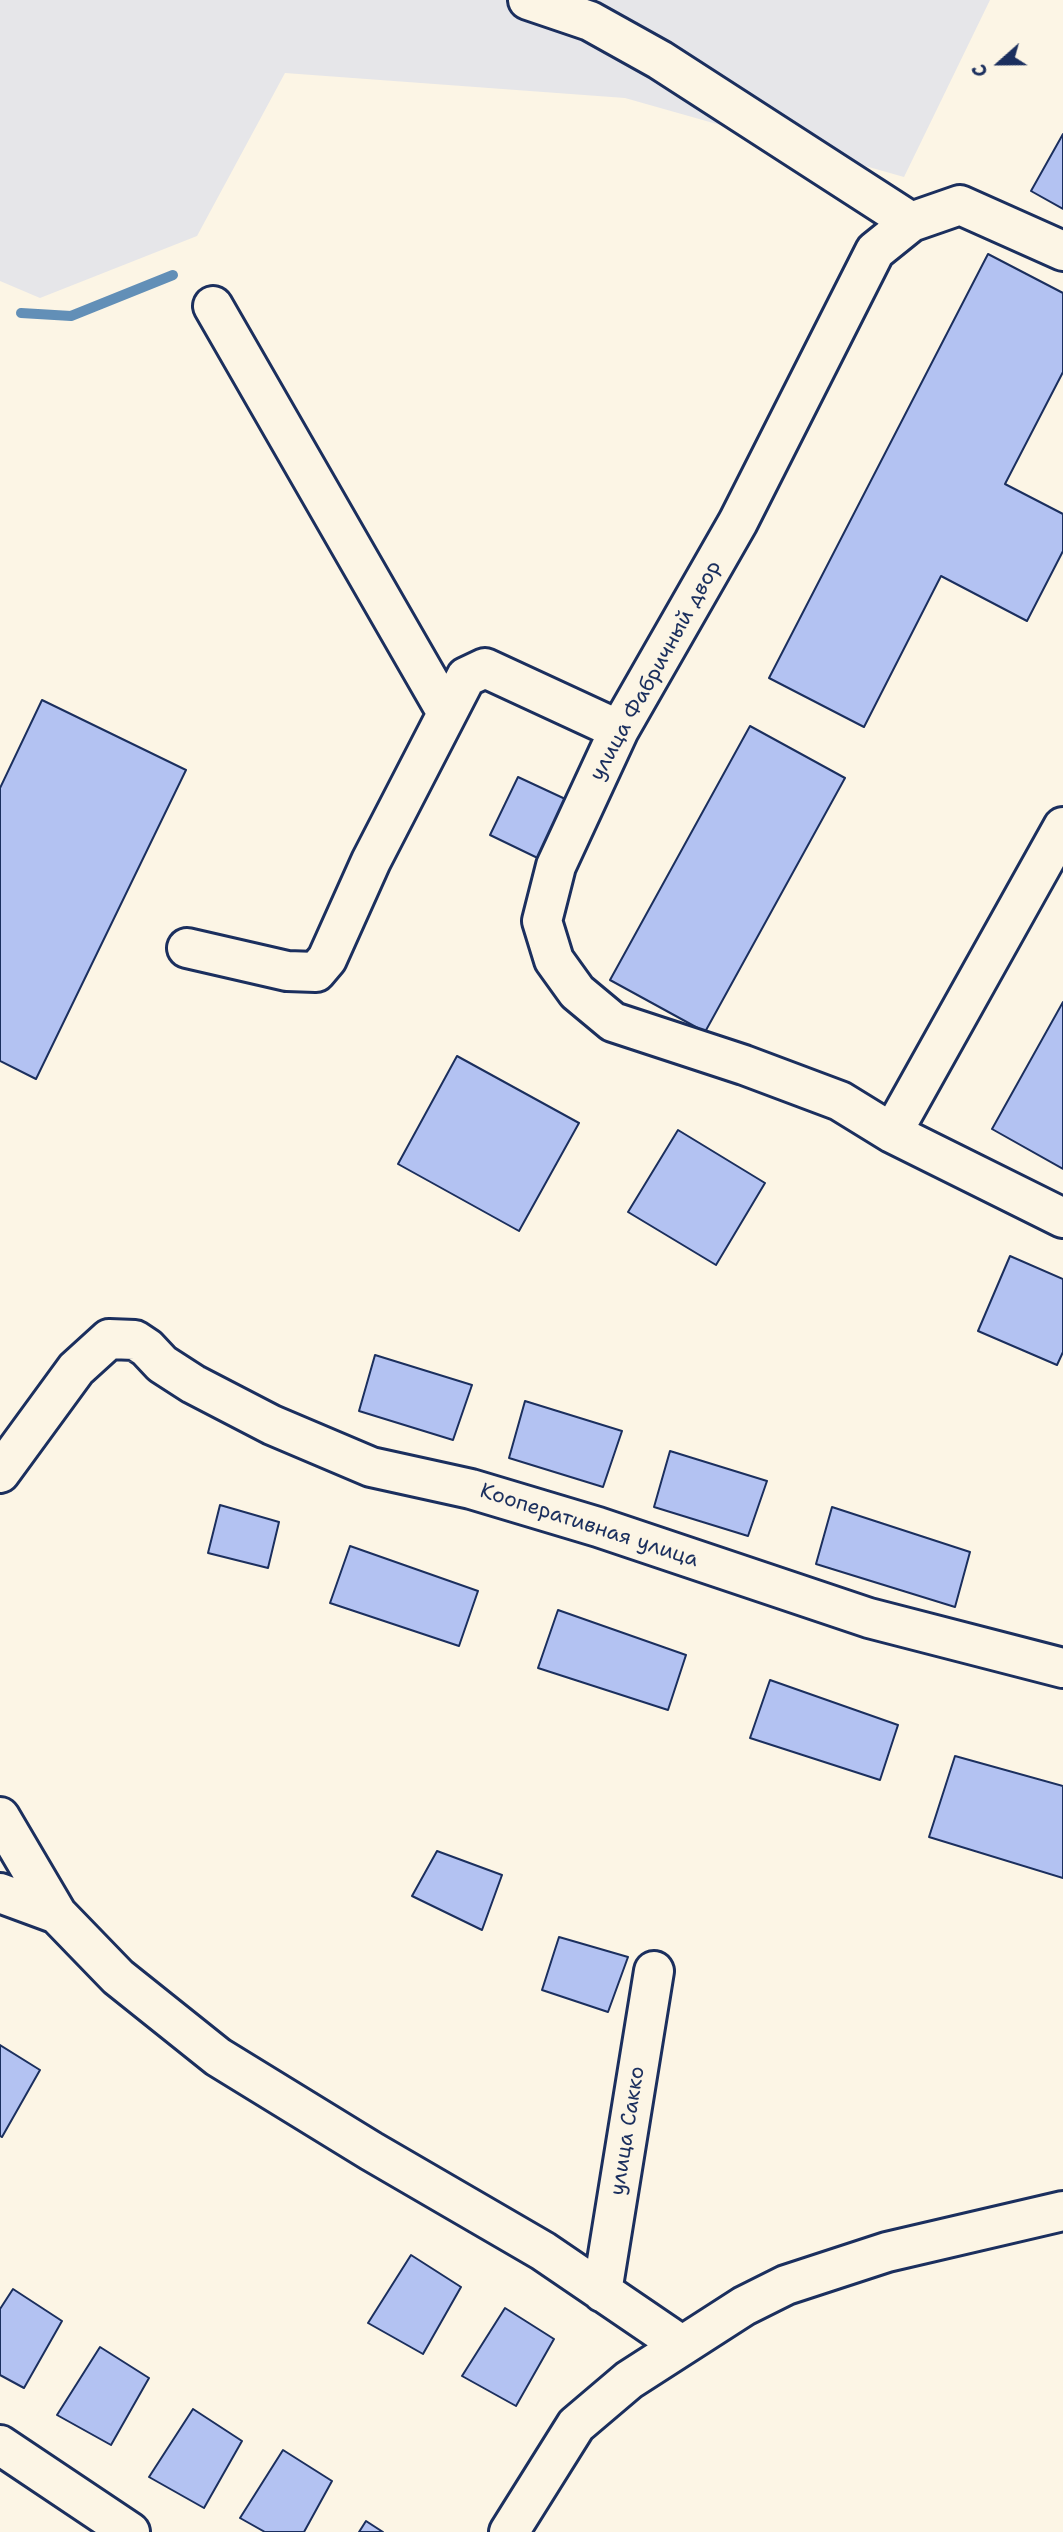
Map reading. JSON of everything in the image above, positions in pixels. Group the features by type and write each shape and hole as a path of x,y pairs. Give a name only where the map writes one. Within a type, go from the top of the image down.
{"street":[{"path":"528,0 590,21 660,60 755,124 911,222"},
{"name":"улица Фабричный двор","path":"1063,251 960,205 911,222 875,251 738,522 619,730 556,866 542,921 554,960 577,992 613,1022 840,1101 892,1133 1063,1218"},
{"path":"212,306 447,713"},
{"path":"187,948 287,971 316,972 327,959 371,861 466,677 485,668 619,730"},
{"path":"892,1133 1063,827"},
{"name":"Кооперативная улица","path":"0,1473 76,1369 109,1339 135,1340 162,1364 193,1384 272,1425 371,1467 471,1489 598,1527 869,1618 1063,1668"},
{"path":"0,1817 57,1914 118,1977 218,2057 370,2151 542,2251 681,2345"},
{"path":"0,1893 57,1914"},
{"name":"улица Сакко","path":"602,2292 654,1971"},
{"path":"509,2532 576,2425 629,2379 744,2306 786,2285 887,2252 1063,2211"},
{"path":"0,2445 130,2532"}],"shaded area":[{"path":"0,0 990,0 904,177 625,98 285,73 197,236 40,298 0,281"}],"building":[{"path":"1063,134 1063,209 1031,191"},
{"path":"988,254 1063,293 1063,372 1005,484 1063,514 1063,551 1027,621 941,576 864,727 769,678"},
{"path":"42,700 186,770 36,1079 0,1061 0,788"},
{"path":"750,726 845,778 705,1032 610,980"},
{"path":"518,777 576,804 548,863 490,835"},
{"path":"1063,1002 1063,1169 992,1129"},
{"path":"457,1056 579,1123 519,1231 398,1164"},
{"path":"678,1130 765,1183 716,1265 628,1212"},
{"path":"1010,1256 1063,1279 1063,1352 1057,1365 978,1331"},
{"path":"375,1355 472,1385 453,1440 359,1411"},
{"path":"525,1401 622,1431 603,1487 509,1458"},
{"path":"670,1451 767,1481 748,1536 654,1507"},
{"path":"220,1505 279,1522 268,1568 208,1553"},
{"path":"832,1507 970,1552 955,1607 816,1564"},
{"path":"350,1546 478,1591 459,1646 330,1603"},
{"path":"558,1610 686,1655 668,1710 538,1668"},
{"path":"770,1680 898,1725 880,1780 750,1738"},
{"path":"955,1756 1063,1786 1063,1878 929,1837"},
{"path":"437,1851 502,1875 482,1930 412,1896"},
{"path":"559,1937 628,1957 608,2012 542,1990"},
{"path":"0,2045 40,2070 2,2137 0,2136"},
{"path":"411,2255 461,2287 423,2354 368,2323"},
{"path":"13,2289 62,2321 24,2388 0,2375 0,2309"},
{"path":"505,2308 554,2339 516,2406 462,2376"},
{"path":"100,2347 149,2378 111,2445 57,2415"},
{"path":"193,2409 242,2441 204,2508 149,2477"},
{"path":"283,2450 332,2481 304,2532 265,2532 240,2518"},
{"path":"366,2521 383,2532 359,2532"}],"waterway":[{"path":"21,313 71,316 173,275"}]}
